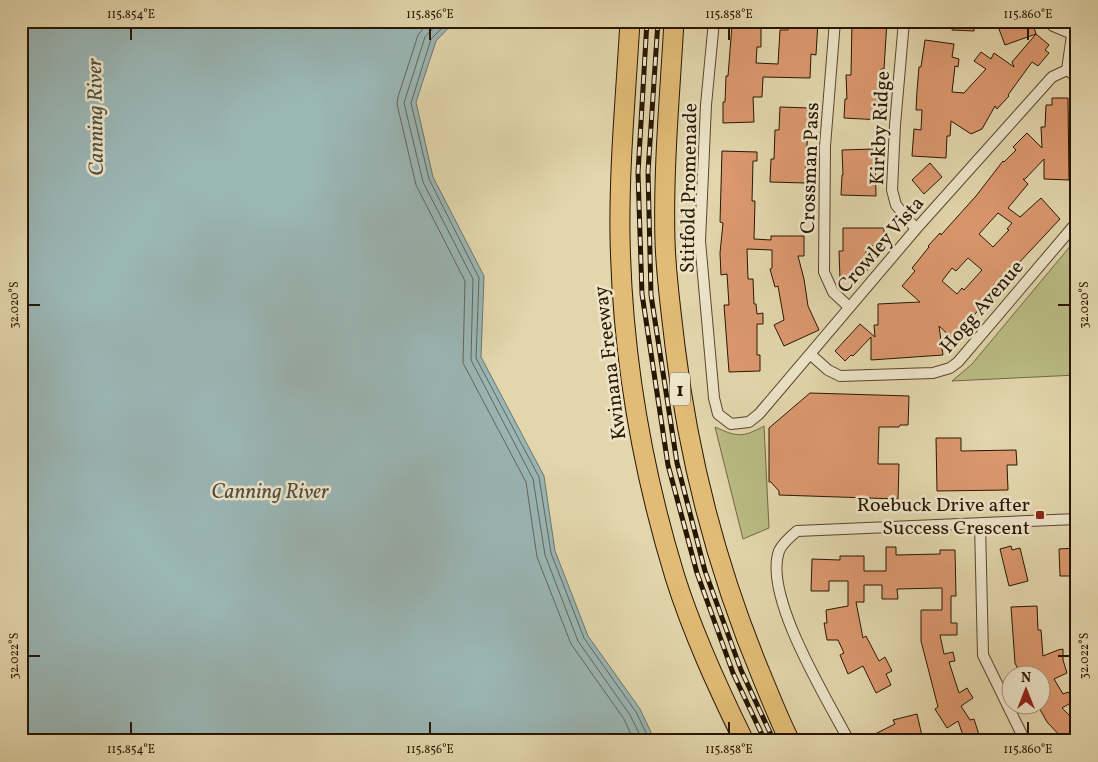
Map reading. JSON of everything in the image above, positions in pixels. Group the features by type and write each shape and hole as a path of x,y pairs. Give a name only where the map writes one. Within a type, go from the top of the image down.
{"highway":[{"name":"Kwinana Freeway","path":"630,21 620,234 623,313 631,385 644,462 676,579 710,670 744,741"},
{"name":"1","path":"674,21 665,172 665,241 670,309 686,424 704,505 721,566 756,663 790,741"}],"street":[{"name":"Stitfold Promenade","path":"714,21 706,105 700,241 714,398 718,414"},
{"name":"Crossman Pass","path":"835,21 825,146 824,272 833,292 849,307"},
{"name":"Kirkby Ridge","path":"904,21 895,125 892,190 896,205 916,229"},
{"path":"1050,21 1053,26 1074,36 1067,70 1077,77"},
{"name":"Crowley Vista","path":"718,414 731,424 749,422 759,414 916,229 1052,77 1067,70"},
{"name":"Hogg Avenue","path":"810,354 828,370 840,376 933,373 950,368 958,362 1077,222"},
{"path":"848,741 799,646 780,596 777,566 780,550 797,531 1077,519"},
{"path":"980,524 983,655 1025,741"}],"green space":[{"path":"1077,238 1077,375 952,381 972,364"},
{"path":"764,426 769,528 743,539 715,427 740,435 750,433"}],"water":[{"name":"Canning River","path":"21,21 455,21 436,41 416,102 433,177 484,276 481,357 544,476 555,551 588,636 640,709 655,741 21,741"}],"building":[{"path":"788,21 818,21 816,55 811,54 810,78 763,77 762,97 753,97 754,122 723,123 723,102 725,102 732,25 761,25 761,47 757,47 756,63 778,64 780,30 788,30"},
{"path":"852,21 887,21 884,69 881,69 881,120 844,118 845,99 847,99 846,75 851,75"},
{"path":"953,21 974,21 974,31 952,30"},
{"path":"1021,21 1032,21 1036,34 1005,45 999,29"},
{"path":"1036,34 1049,45 1045,50 1049,53 1038,66 1032,62 1009,96 997,109 995,106 982,129 971,134 951,121 950,136 947,136 946,158 912,156 914,129 921,130 922,110 916,110 919,67 921,67 925,40 954,44 952,57 959,59 958,67 955,66 952,92 964,93 986,69 974,61 981,52 991,59 994,53 1014,67 1012,62"},
{"path":"1052,98 1068,98 1069,180 1044,179 1044,159 1023,179 1028,184 1008,208 1020,217 1041,198 1060,219 1015,267 1013,266 953,339 939,326 943,355 871,360 871,337 853,356 851,355 845,361 835,351 860,324 875,337 874,325 878,325 878,304 920,302 902,286 915,271 912,268 928,246 940,233 941,235 976,196 1003,161 1016,150 1013,147 1027,133 1042,148 1041,127 1045,127 1046,105 1052,105","holes":["998,213 1012,223 1007,229 1009,230 993,247 979,234","968,258 982,270 964,290 962,288 957,294 942,281 952,268 956,271"]},
{"path":"780,107 809,108 805,183 770,182 771,159 774,159 775,130 779,130"},
{"path":"875,149 876,196 841,195 843,175 842,150"},
{"path":"722,151 757,152 757,161 753,161 752,201 755,201 754,239 771,240 771,236 804,236 804,256 798,256 808,306 819,330 784,346 774,325 784,320 778,286 775,287 770,269 772,268 772,250 747,249 748,279 753,279 754,304 756,304 757,314 763,313 763,324 757,324 757,355 760,355 760,371 729,372 724,305 729,305 727,274 721,275 720,253 723,223 720,222"},
{"path":"930,163 942,177 924,194 912,180"},
{"path":"843,228 884,228 884,246 866,246 867,271 855,272 855,279 840,279 839,251 843,251"},
{"path":"810,393 909,396 908,425 879,427 878,464 899,464 898,499 779,495 779,491 769,482 769,428"},
{"path":"936,438 961,438 961,451 1016,450 1017,465 1007,465 1008,490 937,491"},
{"path":"1011,546 1012,550 1020,548 1028,581 1009,586 1000,549"},
{"path":"886,547 896,547 896,555 940,554 940,550 955,550 956,596 951,596 951,623 957,623 957,635 940,635 944,654 953,652 955,661 949,662 959,693 967,688 973,698 961,706 970,720 974,719 981,741 965,741 958,721 947,728 935,709 938,707 921,641 921,610 942,610 942,588 897,589 898,599 882,599 882,585 864,585 864,602 856,602 863,638 866,636 879,661 885,657 892,671 886,674 891,685 876,693 863,666 848,674 840,655 844,653 838,640 827,640 824,623 827,623 826,610 848,606 848,581 829,581 829,591 811,591 812,559 840,560 840,556 864,556 864,571 886,571"},
{"path":"1077,548 1077,576 1060,576 1059,549"},
{"path":"1037,606 1038,630 1041,630 1043,656 1063,649 1063,660 1067,673 1054,679 1063,694 1068,692 1074,701 1062,708 1077,723 1077,734 1070,741 1065,741 1047,722 1043,714 1050,714 1050,664 1015,663 1011,607"},
{"path":"917,714 923,740 876,741 873,735 895,724 893,720"}],"railway":[{"path":"647,21 638,173 642,294 668,465 697,573 733,673 765,741"},
{"path":"658,21 648,172 651,295 677,463 705,571 741,670 774,741"}],"place":[{"name":"Roebuck Drive after Success Crescent","path":"1040,515"}]}
